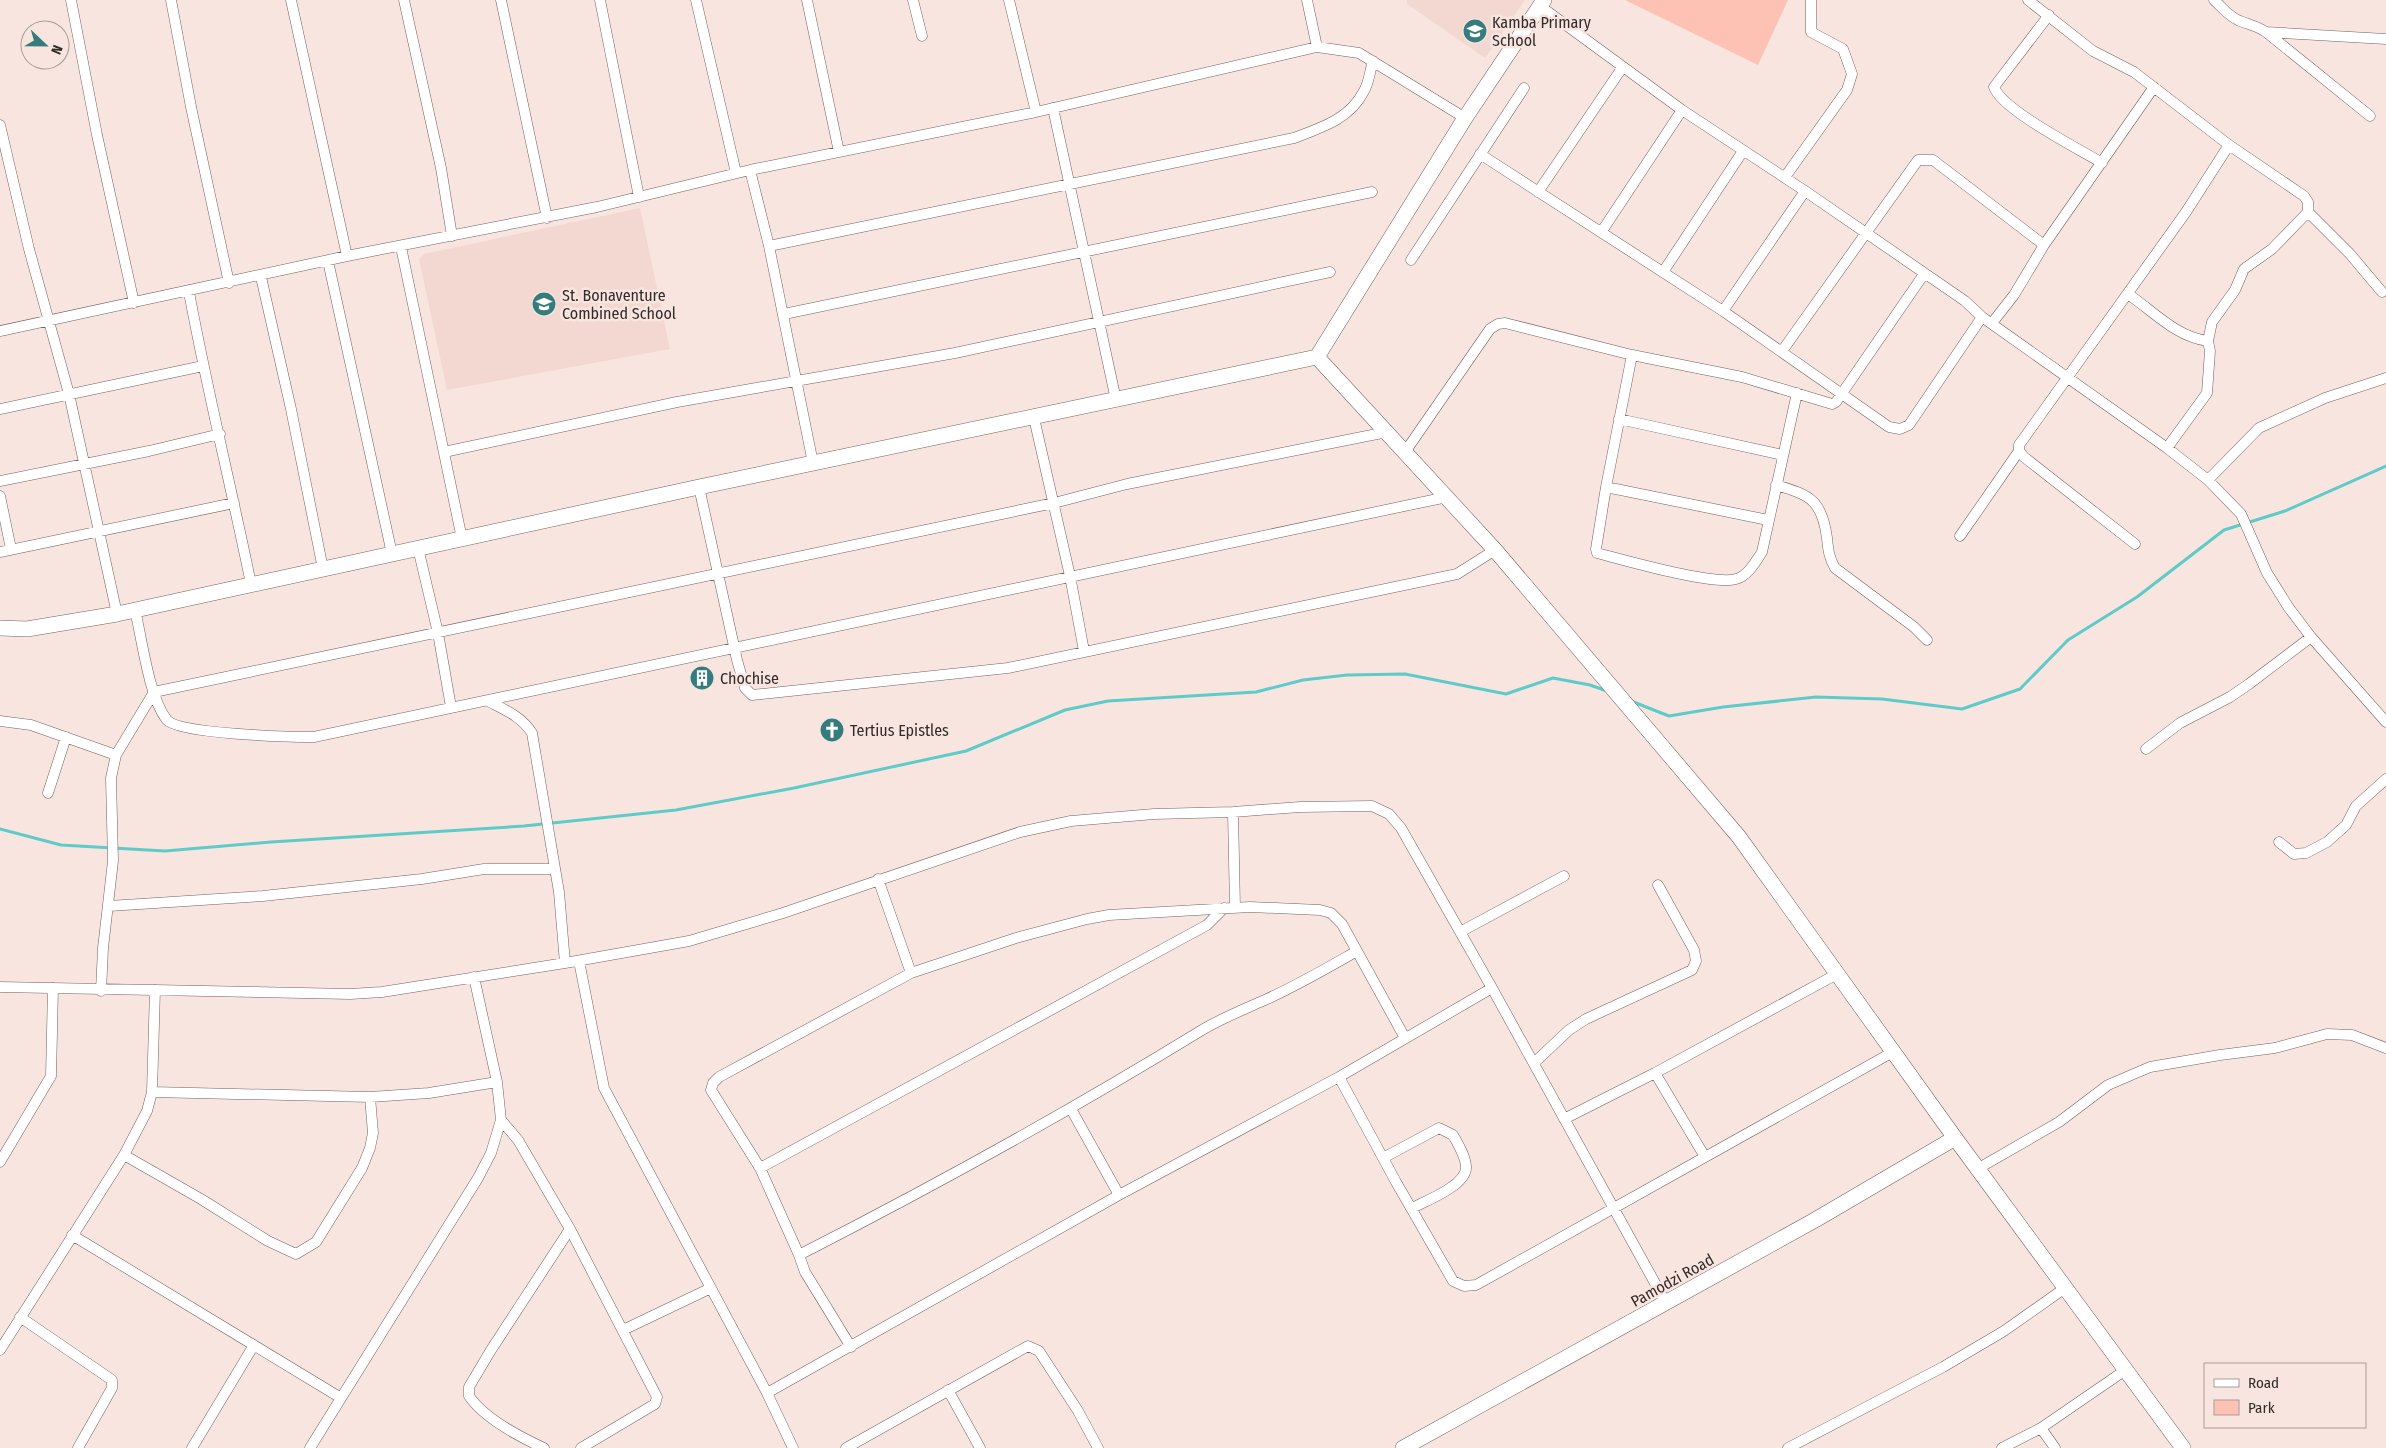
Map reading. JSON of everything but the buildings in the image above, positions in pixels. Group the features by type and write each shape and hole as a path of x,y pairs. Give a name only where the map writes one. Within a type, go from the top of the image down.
{"street":[{"path":"71,0 97,135 134,302"},
{"path":"171,0 191,107 229,283"},
{"path":"291,0 347,256"},
{"path":"404,0 435,139 452,236"},
{"path":"501,0 546,218"},
{"path":"600,0 639,197"},
{"path":"696,0 736,173"},
{"path":"807,0 839,152"},
{"path":"913,0 922,36"},
{"path":"1009,0 1036,112"},
{"path":"1306,0 1317,47"},
{"path":"1785,177 1814,134 1838,105 1847,90 1852,74 1843,49 1811,32 1811,0"},
{"path":"2028,0 2093,51 2134,72 2229,145 2304,196 2308,202 2308,212 2272,249 2244,269 2235,290 2212,322 2208,341 2210,351 2207,393 2167,448"},
{"path":"2214,0 2230,16 2257,26 2266,32 2370,116"},
{"path":"0,628 27,630 117,614 699,487 1317,357 1466,118 1542,3 1622,68 1743,151 1866,231 2167,448 2208,480 2241,514 2267,573 2311,638 2386,722"},
{"path":"2049,15 2023,51 1998,79 1994,87 1996,94 2022,115 2102,163"},
{"path":"2266,32 2386,39"},
{"path":"0,331 189,292 347,256 401,248 546,218 736,173 1036,112 1317,47 1359,53 1466,118"},
{"path":"769,246 1294,138 1333,122 1352,108 1365,91 1372,61"},
{"path":"1538,192 1622,68"},
{"path":"1992,323 2019,287 2044,245 2154,87"},
{"path":"1411,260 1524,88"},
{"path":"1053,108 1116,400"},
{"path":"1602,231 1682,110"},
{"path":"0,125 48,321 70,394 117,614"},
{"path":"1960,536 2019,451 2019,445 2186,212 2229,145"},
{"path":"1663,272 1743,151"},
{"path":"1480,154 1602,231 1723,311 1889,427 1900,429 1909,425 1982,316"},
{"path":"1782,351 1918,160 1933,160 2044,245"},
{"path":"750,170 784,314 813,463"},
{"path":"1723,311 1806,191"},
{"path":"784,314 1372,192"},
{"path":"2308,212 2350,254 2382,292"},
{"path":"401,248 462,539"},
{"path":"328,260 392,554"},
{"path":"444,452 677,402 954,353 1330,272"},
{"path":"1405,452 1476,347 1490,329 1498,324 1505,323 1632,355 1742,377 1832,404 1836,402 1840,393 1924,274"},
{"path":"261,276 291,409 323,569"},
{"path":"189,292 203,366 220,434 251,584"},
{"path":"2128,294 2186,336 2208,341"},
{"path":"1632,355 1606,487 1597,553 1722,581 1738,579 1751,568 1762,552 1797,393"},
{"path":"1317,357 1495,550 1739,837 1955,1138 2127,1369 2183,1448"},
{"path":"0,410 203,366"},
{"path":"2208,480 2259,428 2325,398 2386,378"},
{"path":"1034,418 1070,576 1084,651"},
{"path":"1619,419 1783,455"},
{"path":"101,991 103,948 110,906 113,855 110,799 111,778 116,755 154,692 1054,502 1126,484 1386,432"},
{"path":"0,481 148,451 220,434"},
{"path":"2019,451 2135,544"},
{"path":"1776,485 1804,493 1811,498 1818,506 1825,526 1830,560 1835,568 1914,627 1927,640"},
{"path":"699,487 735,649 745,688 752,695 1008,668 1457,574 1495,550"},
{"path":"1606,487 1768,520"},
{"path":"0,496 11,549"},
{"path":"135,610 154,692 166,718 172,725 182,728 314,737 451,707 488,702 1070,576 1447,497"},
{"path":"0,552 234,503"},
{"path":"418,548 438,633 451,707"},
{"path":"2146,749 2180,723 2236,693 2311,638"},
{"path":"488,702 514,714 526,724 532,733 562,915 565,964"},
{"path":"0,721 31,725 116,755"},
{"path":"48,793 66,737"},
{"path":"2279,842 2294,854 2306,853 2326,842 2346,825 2356,806 2386,779"},
{"path":"0,987 101,991 155,990 350,994 382,992 565,964 689,941 783,913 1020,832 1072,821 1154,814 1233,812 1300,807 1372,806 1389,814 1400,828 1492,988 1666,1303"},
{"path":"1233,812 1236,908"},
{"path":"110,906 263,896 422,879 484,869 554,869"},
{"path":"1460,932 1564,876"},
{"path":"878,879 911,973"},
{"path":"1534,1063 1569,1030 1586,1019 1692,970 1696,961 1694,950 1658,885"},
{"path":"760,1168 1207,925 1224,908"},
{"path":"851,1346 805,1272 760,1168 711,1090 713,1083 728,1072 911,973 1016,938 1109,915 1224,908 1320,910 1331,913 1342,924 1405,1038"},
{"path":"799,1255 932,1187 1071,1110 1203,1030 1308,980 1357,951"},
{"path":"579,961 604,1088 767,1393 793,1448"},
{"path":"1564,1119 1655,1073 1837,974"},
{"path":"310,1448 478,1178 491,1153 501,1120 497,1082 474,978"},
{"path":"0,1162 52,1076 53,988"},
{"path":"767,1393 1119,1195 1339,1077 1492,988"},
{"path":"0,1350 124,1155 147,1111 152,1092 155,990"},
{"path":"1979,1168 2059,1122 2108,1086 2150,1067 2190,1059 2275,1048 2327,1034 2352,1035 2386,1048"},
{"path":"1339,1077 1382,1158 1453,1281 1464,1286 1476,1285 1893,1052"},
{"path":"1655,1073 1705,1157"},
{"path":"152,1092 370,1096 429,1093 497,1082"},
{"path":"124,1155 202,1199 268,1241 296,1254 316,1242 362,1168 370,1148 373,1133 370,1096"},
{"path":"1071,1110 1119,1195"},
{"path":"501,1120 518,1140 570,1229 657,1397 655,1404 582,1448"},
{"path":"1382,1158 1439,1128 1453,1135 1466,1162 1464,1175 1456,1184 1412,1208"},
{"name":"Pamodzi Road","path":"1403,1448 1815,1220 1955,1138"},
{"path":"544,1448 521,1437 475,1405 469,1396 470,1387 491,1350 570,1229"},
{"path":"72,1235 341,1398"},
{"path":"623,1330 711,1288"},
{"path":"1788,1448 1943,1367 1996,1336 2065,1288"},
{"path":"20,1317 112,1380 112,1388 78,1448"},
{"path":"192,1448 254,1345"},
{"path":"846,1448 865,1444 948,1390 1028,1346 1039,1351 1078,1411 1098,1448"},
{"path":"2002,1448 2041,1428 2127,1369"},
{"path":"948,1390 980,1448"},
{"path":"2041,1428 2055,1448"}],"shaded area":[{"name":"Kamba Primary School","path":"1407,0 1525,0 1485,58 1407,4"},
{"name":"St. Bonaventure Combined School","path":"640,208 670,349 447,390 419,259 424,254"}],"green space":[{"path":"1625,0 1788,0 1758,65"}],"waterway":[{"path":"1631,701 1669,716 1723,707 1816,697 1882,699 1962,709 2020,689 2068,640 2137,597 2224,530 2285,511 2386,466"},
{"path":"0,829 61,845 165,851 271,842 524,826 676,810 794,788 966,751 1065,710 1108,701 1256,692 1303,680 1347,675 1405,674 1506,694 1553,678 1590,685 1607,691"}],"place":[{"name":"Kamba Primary School","path":"1475,31"},
{"name":"St. Bonaventure Combined School","path":"544,304"},
{"name":"Chochise","path":"702,678"},
{"name":"Tertius Epistles","path":"832,730"}]}
